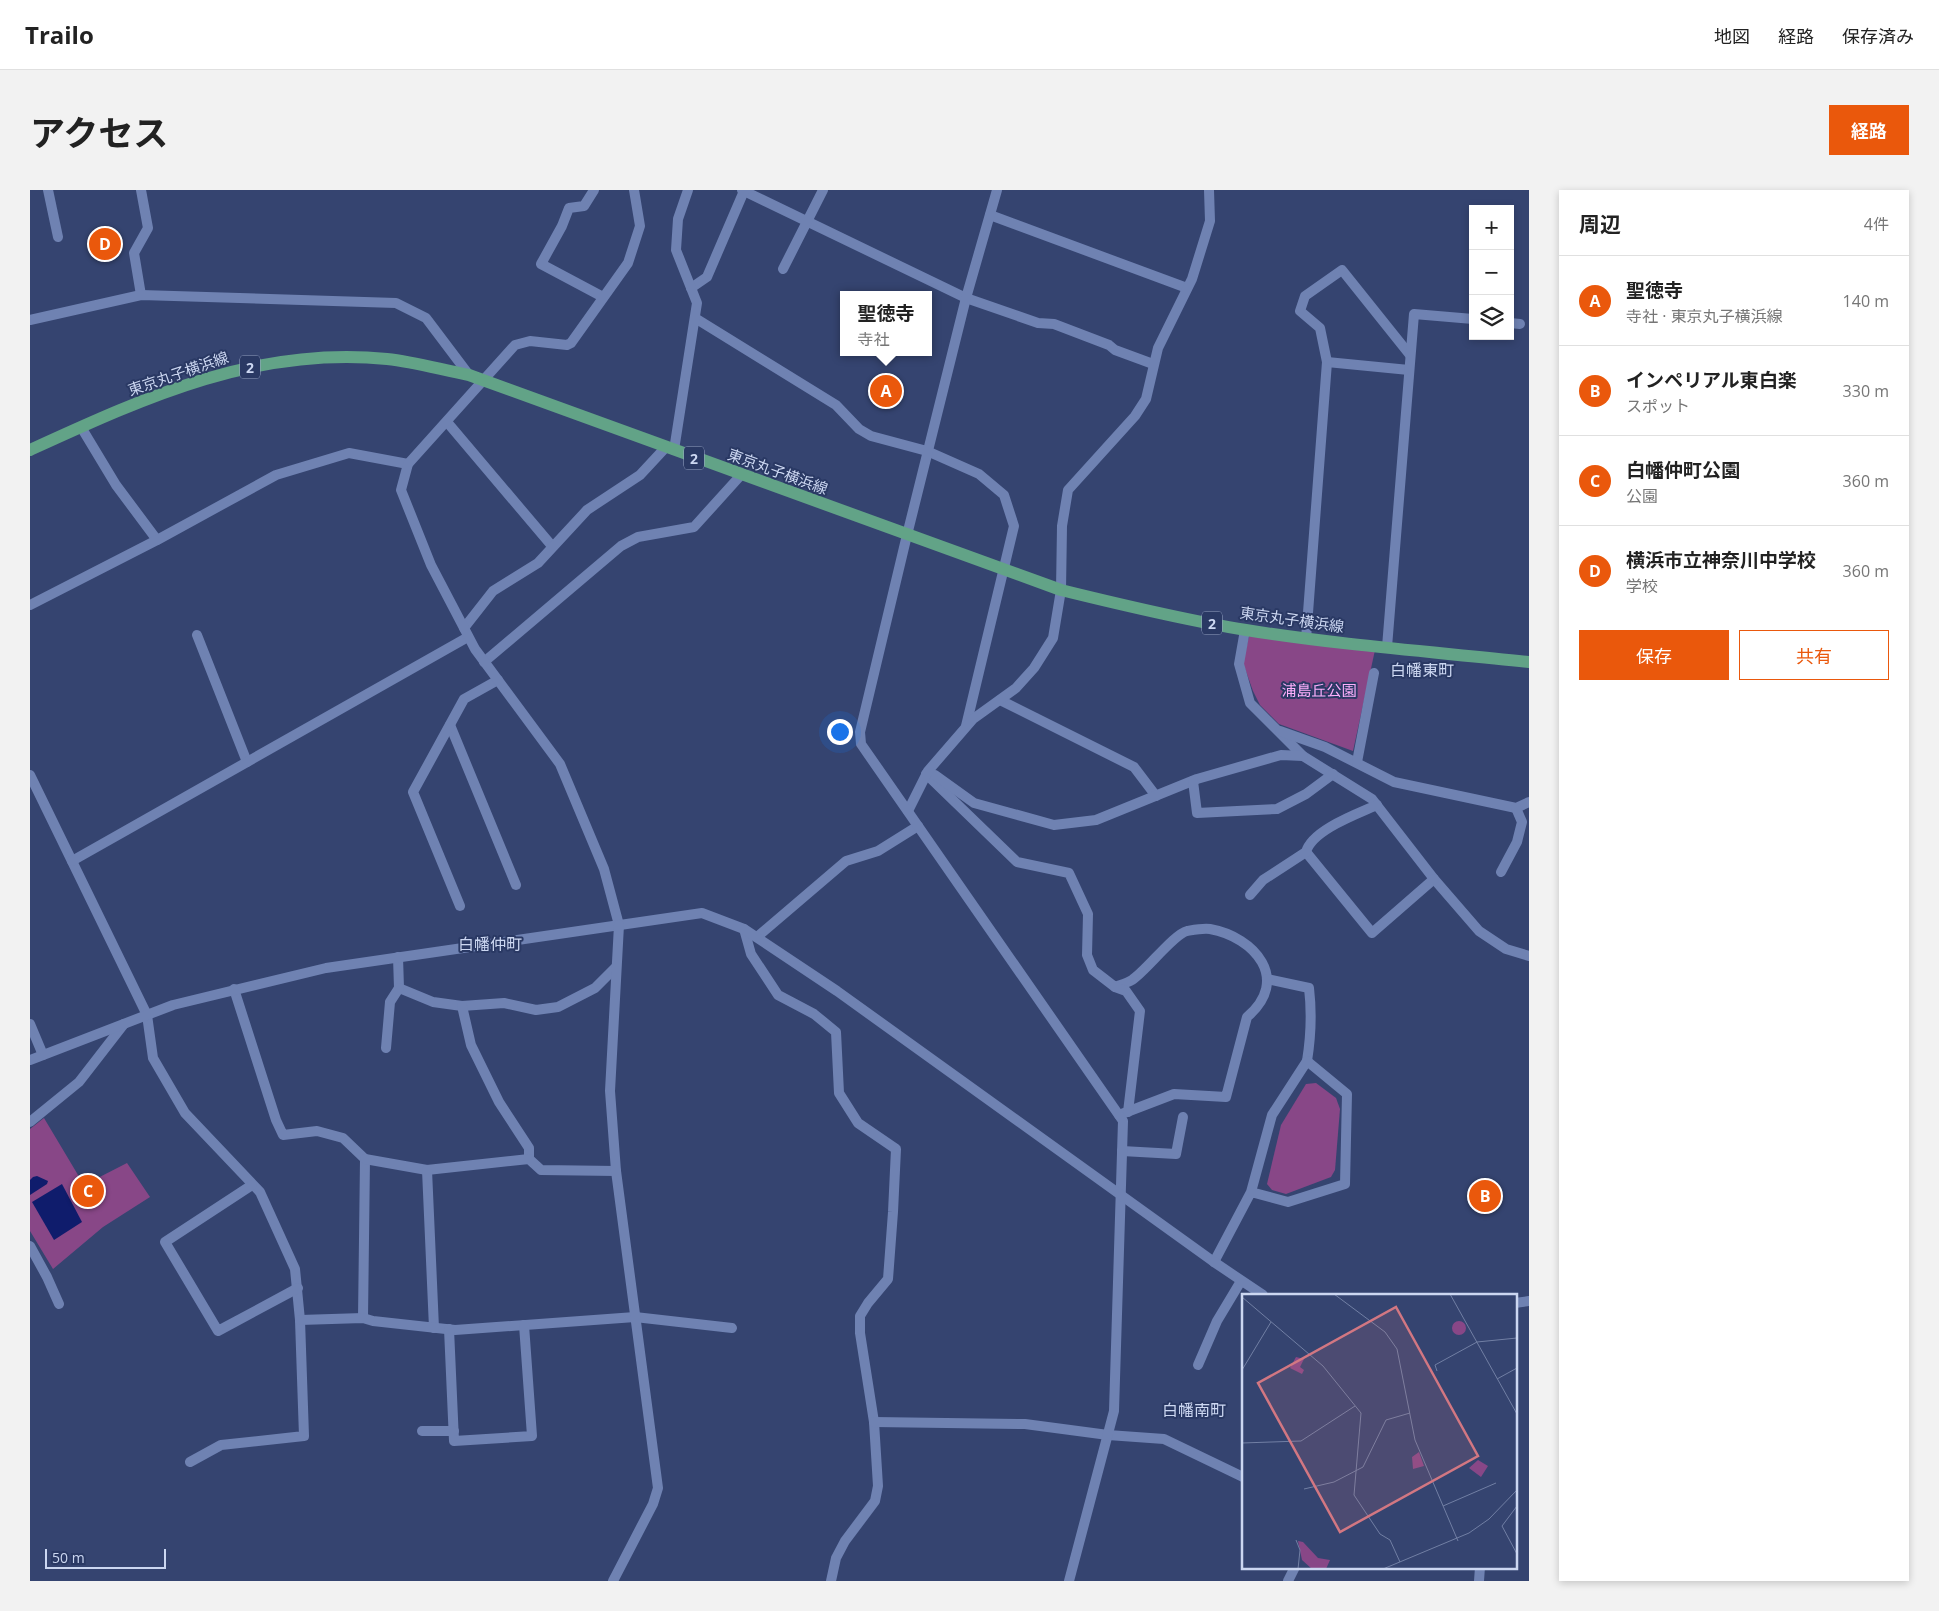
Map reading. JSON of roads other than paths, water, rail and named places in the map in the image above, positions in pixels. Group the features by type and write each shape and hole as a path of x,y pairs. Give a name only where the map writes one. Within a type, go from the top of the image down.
{"main road":[{"name":"東京丸子横浜線","path":"30,450 197,380 241,368 280,362 329,358 386,359 469,375 1003,571 1061,590 1140,609 1246,630 1387,648 1529,662"}],"street":[{"path":"48,190 58,237"},
{"path":"141,190 148,228 134,254 142,295"},
{"path":"594,190 584,206 569,208 562,226 542,264 604,298"},
{"path":"612,1581 653,1504 658,1488 616,1171 610,1090 619,925 604,869 560,764 484,662 466,632 431,566 401,490 408,464 515,345 530,342 567,345 571,343 628,263 640,226 634,190"},
{"path":"72,861 248,762 466,632 493,592 538,563 587,510 640,475 670,448 697,303 676,250 678,218 688,190"},
{"path":"783,269 823,190"},
{"path":"997,190 966,298 927,451 860,732 861,744 1123,1113"},
{"path":"908,811 927,772 973,719 1016,688 1034,668 1052,638 1061,590 1062,526 1068,490 1135,416 1146,399 1158,348 1192,279 1210,221 1209,190"},
{"path":"691,288 707,277 743,191 966,298 1038,323 1054,324 1153,364"},
{"path":"990,216 1188,288"},
{"path":"1306,638 1327,362 1320,328 1300,311 1305,296 1342,270 1410,355"},
{"path":"30,320 142,295 396,303 426,318 469,375"},
{"path":"1387,648 1414,314 1469,319"},
{"path":"694,318 836,405 859,429 871,436 927,451 979,474 1004,495 1014,526 966,727"},
{"path":"1327,362 1409,370"},
{"path":"447,422 552,546"},
{"path":"81,427 116,485 157,540"},
{"path":"30,605 157,540 276,475 349,453 408,464"},
{"path":"484,662 621,546 638,537 694,527 741,475"},
{"path":"1246,630 1239,664 1250,704 1303,756 1372,799 1434,879 1479,931 1506,949 1529,956"},
{"path":"197,635 248,762"},
{"path":"1357,762 1371,678"},
{"path":"460,906 413,792 464,699 498,680"},
{"path":"1000,700 1134,767 1156,796"},
{"path":"450,725 516,885"},
{"path":"1276,730 1325,747 1394,782 1516,808 1529,802"},
{"path":"927,772 974,803 1054,825 1096,820 1193,781 1281,755 1303,756"},
{"path":"927,772 1017,862 1069,873 1088,914 1087,954 1093,970 1114,987 1126,991 1140,1012 1123,1113 1114,1411 1069,1581"},
{"path":"1193,781 1198,813 1277,809 1306,794 1333,774"},
{"path":"30,775 147,1015 153,1058 185,1113 260,1192 279,1230 295,1269 300,1320 304,1436 221,1445 190,1462"},
{"path":"1377,805 1332,826 1307,845 1306,852 1372,933 1434,879"},
{"path":"1501,872 1517,842 1522,822 1516,808"},
{"path":"757,937 846,861 878,851 918,826"},
{"path":"1250,895 1263,880 1306,852"},
{"path":"30,1060 173,1005 326,968 702,913 744,929 837,990 1120,1195 1261,1294"},
{"path":"1114,987 1132,980 1184,932 1208,928 1237,938 1262,960 1267,979 1266,988 1258,1008 1247,1017 1226,1096 1174,1094 1123,1113"},
{"path":"744,929 751,954 778,995 814,1014 836,1032 839,1093 858,1123 896,1149 888,1279 860,1316 860,1333 874,1422 878,1486 875,1501 836,1558 832,1581"},
{"path":"386,1048 390,1002 399,988 398,957"},
{"path":"399,988 433,1002 462,1006 504,1003 536,1010 558,1007 595,988 616,967"},
{"path":"1214,1262 1251,1192 1272,1115 1307,1061 1310,1040 1309,988 1267,979"},
{"path":"234,989 276,1120 283,1135 317,1131 343,1138 365,1160 427,1170 529,1160 541,1170 616,1171"},
{"path":"462,1006 471,1045 499,1102 529,1148 529,1160"},
{"path":"30,1024 43,1055"},
{"path":"30,1122 79,1082 124,1024"},
{"path":"1251,1192 1288,1202 1345,1184 1347,1094 1307,1061"},
{"path":"1122,1151 1176,1154 1183,1117"},
{"path":"363,1318 365,1160"},
{"path":"427,1170 434,1328"},
{"path":"252,1185 165,1242 218,1331 298,1288"},
{"path":"30,1246 48,1277 59,1304"},
{"path":"1198,1365 1217,1321 1241,1281"},
{"path":"1516,1303 1529,1302"},
{"path":"300,1320 363,1318 373,1321 449,1329 635,1317 732,1328"},
{"path":"449,1329 454,1441 532,1436 524,1325"},
{"path":"874,1422 1024,1424 1108,1435 1164,1439 1242,1477"},
{"path":"422,1430 454,1431"},
{"path":"1288,1581 1294,1568"},
{"path":"1479,1581 1480,1568"}],"place":[{"name":"横浜市立神奈川中学校","path":"105,244"},
{"name":"聖徳寺","path":"886,391"},
{"name":"白幡仲町公園","path":"88,1191"},
{"name":"インペリアル東白楽","path":"1485,1196"}],"district":[{"name":"白幡東町","path":"1422,670"},
{"name":"白幡仲町","path":"490,944"},
{"name":"白幡南町","path":"1194,1410"}],"park label":[{"name":"浦島丘公園","path":"1319,690"}]}
